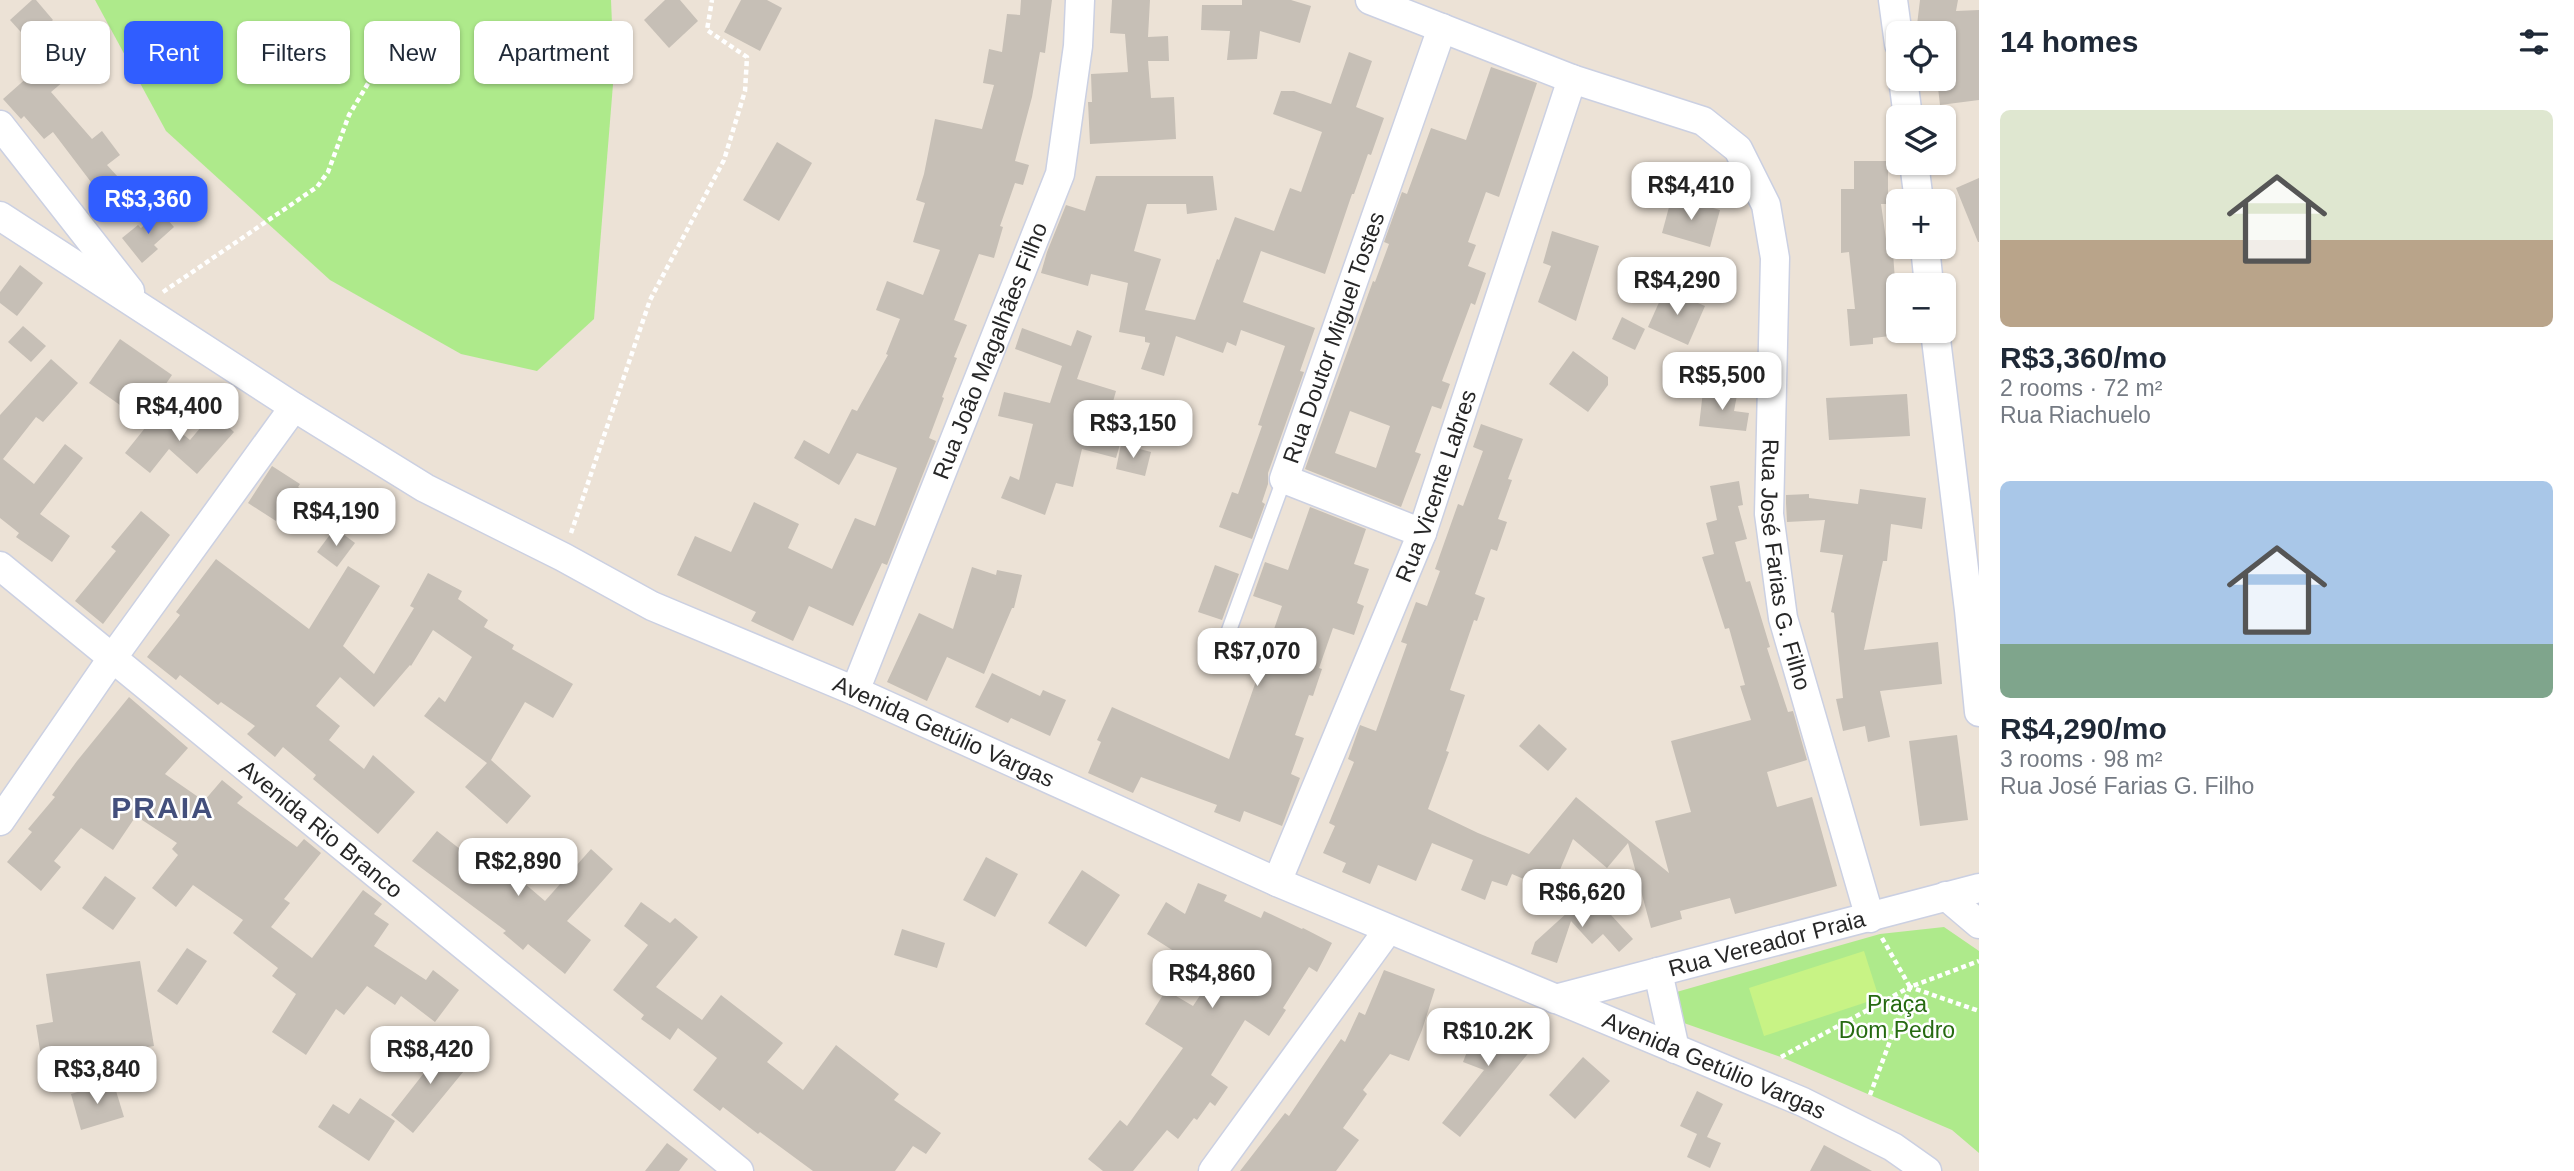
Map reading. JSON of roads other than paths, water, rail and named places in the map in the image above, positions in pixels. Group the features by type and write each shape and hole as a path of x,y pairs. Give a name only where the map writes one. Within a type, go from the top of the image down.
{"street":[{"name":"Rua João Magalhães Filho","path":"855,691 1060,174 1078,46 1080,0"},
{"name":"Rua José Farias G. Filho","path":"1370,0 1572,79 1703,121 1738,149 1766,205 1775,258 1769,514 1783,618 1875,926"},
{"path":"1893,0 1896,21"},
{"name":"Rua Doutor Miguel Tostes","path":"1284,479 1442,28"},
{"name":"Rua Vicente Labres","path":"1277,882 1422,533 1572,79"},
{"path":"0,125 142,307"},
{"name":"Avenida Getúlio Vargas","path":"0,216 294,407 425,488 563,557 652,606 855,691 1388,930 1803,1102 1893,1147 1927,1171"},
{"path":"1937,343 1968,499 1978,697"},
{"path":"0,821 113,657 294,407"},
{"path":"1284,479 1422,533"},
{"name":"Avenida Rio Branco","path":"0,566 739,1171"},
{"name":"Rua Vereador Praia","path":"1555,999 1658,972 1875,926 1946,896 1979,888"},
{"path":"1946,896 1979,924"},
{"path":"1213,1171 1388,930"},
{"path":"1658,972 1675,1049"}],"lane":[{"name":"Rua Doutor Miguel Tostes","path":"1223,646 1284,479"}],"district":[{"name":"PRAIA","path":"163,808"}],"park label":[{"name":"Praça Dom Pedro","path":"1897,1017"}]}
